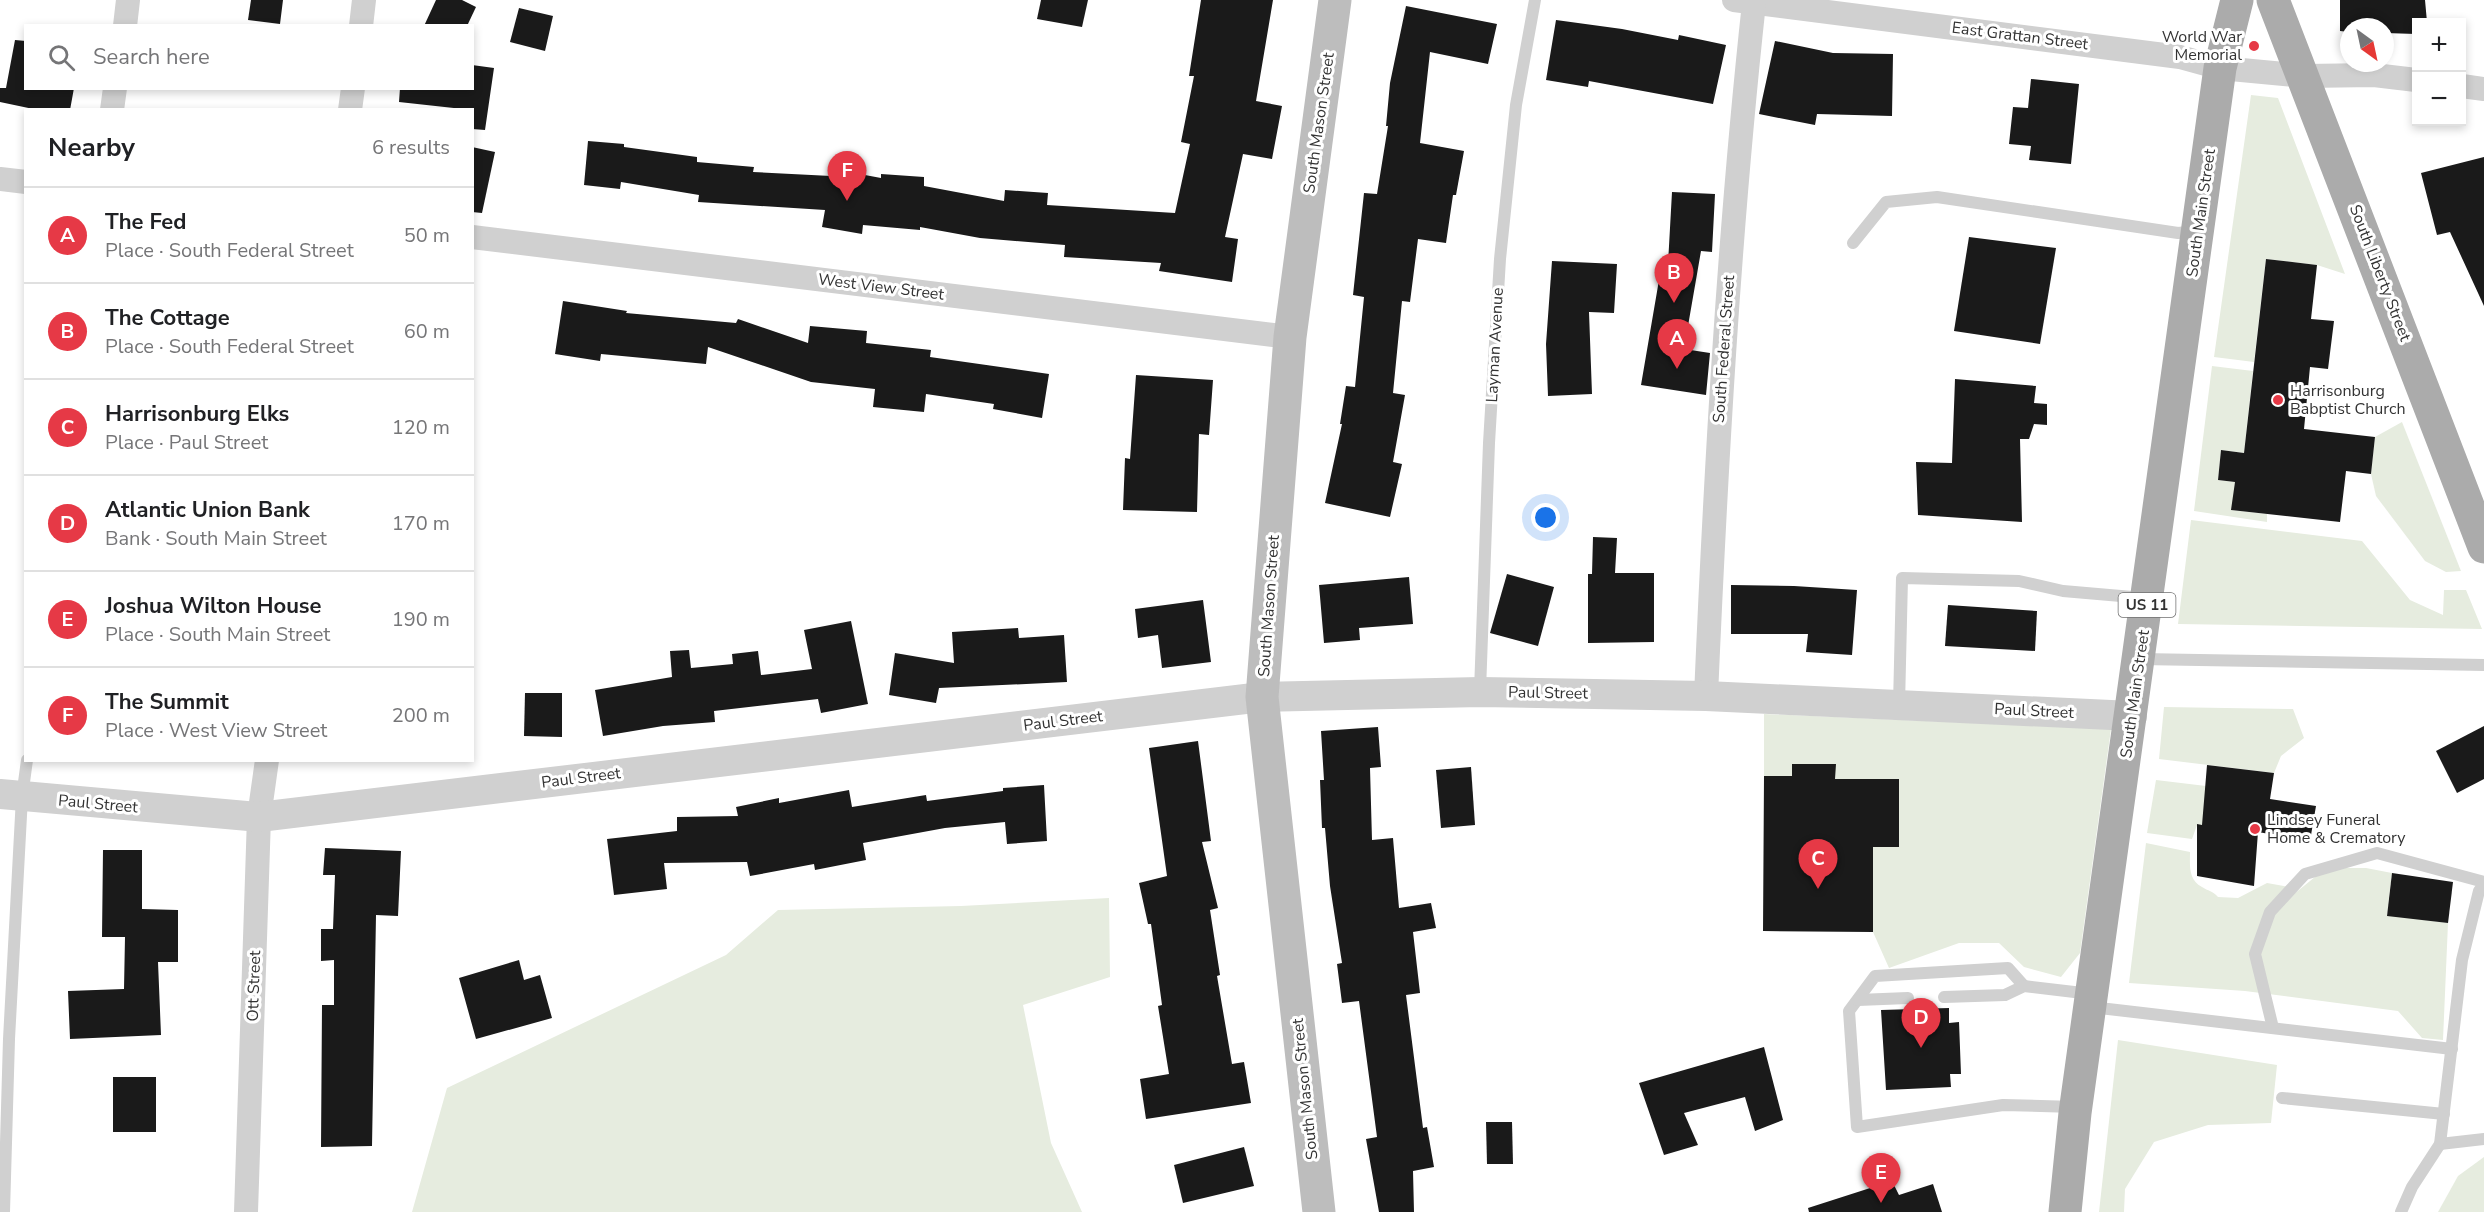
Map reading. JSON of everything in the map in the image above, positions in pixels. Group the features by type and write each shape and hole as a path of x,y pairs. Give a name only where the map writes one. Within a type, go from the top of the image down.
{"main road":[{"name":"South Mason Street","path":"1319,1212 1262,697 1290,337 1335,0"},
{"name":"South Main Street","path":"2065,1212 2076,1107 2140,659 2220,68 2237,0"},
{"name":"South Liberty Street","path":"2273,0 2305,76 2484,547"}],"street":[{"path":"125,24 128,0"},
{"path":"361,24 364,0"},
{"name":"East Grattan Street","path":"1744,1 2180,57 2220,68 2305,76 2374,75 2412,80"},
{"name":"South Federal Street","path":"1706,696 1721,391 1741,120 1744,1"},
{"path":"2466,87 2484,89"},
{"path":"112,108 115,90"},
{"path":"350,108 353,90"},
{"path":"0,179 24,182"},
{"name":"West View Street","path":"474,237 1290,337"},
{"name":"Paul Street","path":"11,796 259,817 1262,697 1480,692 1706,696 2132,716"},
{"name":"Ott Street","path":"246,1212 259,817 267,762"}],"lane":[{"name":"Layman Avenue","path":"1480,692 1489,443 1501,238 1515,116 1535,0"},
{"path":"1853,243 1886,202 1937,197 2178,233 2198,231"},
{"path":"1899,705 1902,578 2019,581 2063,591 2148,598"},
{"path":"2140,659 2484,665"},
{"path":"4,1212 9,1039 11,796 26,762"},
{"path":"2273,1029 2255,954 2270,912 2305,874 2377,853 2484,883 2462,960 2440,1144 2412,1187 2401,1212"},
{"path":"2076,1107 2003,1104 1857,1127 1849,1011 1875,976 2008,968 2024,986 2091,1001 2273,1029 2452,1049"},
{"path":"1944,997 2005,995 2024,986"},
{"path":"1858,1000 1908,998"},
{"path":"2282,1098 2444,1114"},
{"path":"2440,1144 2484,1139"}],"shaded area":[{"path":"2251,95 2278,98 2345,274 2317,265 2266,259 2254,362 2214,357"},
{"path":"2212,366 2253,371 2244,453 2221,450 2218,480 2235,482 2232,510 2267,514 2267,522 2194,511"},
{"path":"2402,422 2461,571 2446,572 2425,561 2376,496 2371,474 2375,437"},
{"path":"2191,520 2362,541 2410,600 2443,615 2444,590 2466,590 2482,629 2178,624"},
{"path":"2164,707 2293,709 2304,738 2281,756 2274,773 2159,759"},
{"path":"1764,714 2111,729 2080,953 2061,977 2024,967 1999,943 1959,943 1889,968 1873,932 1873,847 1899,847 1835,779 1835,764 1793,764 1792,776 1764,776"},
{"path":"2156,780 2206,786 2212,825 2197,825 2192,839 2147,833"},
{"path":"2146,843 2190,852 2191,872 2194,880 2218,897 2238,898 2267,883 2290,887 2294,894 2326,868 2366,868 2392,873 2387,915 2448,923 2443,1040 2422,1038 2398,1011 2245,991 2129,983"},
{"path":"1109,898 1110,977 1023,1005 1051,1143 1082,1212 412,1212 447,1088 726,955 778,910 961,906"},
{"path":"2118,1040 2277,1065 2271,1123 2208,1125 2154,1142 2125,1189 2124,1212 2099,1212"},
{"path":"2484,1157 2484,1212 2438,1212 2458,1176"}],"building":[{"path":"251,0 283,0 280,24 248,20"},
{"path":"436,0 462,0 476,7 468,24 425,24"},
{"path":"1041,0 1088,0 1082,27 1037,19"},
{"path":"1201,0 1273,0 1256,101 1282,106 1272,159 1243,154 1225,237 1238,239 1232,282 1159,271 1161,263 1064,257 1065,245 980,238 920,227 920,230 863,225 862,234 822,227 825,210 698,202 699,195 621,182 620,189 584,185 588,141 624,144 624,147 697,157 697,162 754,167 753,172 831,176 833,169 881,178 881,174 924,177 924,186 1004,201 1005,190 1048,193 1047,205 1175,213 1190,144 1181,142 1194,76 1189,76"},
{"path":"2340,0 2425,0 2427,18 2412,18 2412,34 2394,33 2394,18 2340,18"},
{"path":"1406,6 1497,24 1488,64 1430,52 1420,143 1464,151 1456,195 1453,195 1446,243 1418,239 1410,302 1402,301 1393,393 1405,395 1393,462 1402,464 1390,517 1325,503 1342,424 1340,424 1346,386 1355,387 1364,297 1353,295 1364,193 1377,194 1388,126 1386,126 1390,83"},
{"path":"519,8 553,16 545,51 510,42"},
{"path":"1556,20 1678,40 1679,35 1726,45 1713,104 1589,81 1588,87 1546,80"},
{"path":"15,40 24,41 24,90 74,90 70,108 28,108 0,102 0,88 6,88"},
{"path":"1775,41 1833,53 1893,54 1892,116 1817,114 1815,125 1759,114"},
{"path":"474,65 494,68 485,130 474,129 474,108 399,102 400,90 474,90"},
{"path":"2031,79 2079,84 2071,164 2029,160 2031,146 2009,144 2013,107 2028,108"},
{"path":"474,147 495,152 482,213 474,212"},
{"path":"2484,157 2484,306 2450,232 2437,235 2421,173"},
{"path":"1672,192 1715,194 1712,252 1701,251 1684,349 1710,353 1706,395 1641,385 1659,280 1667,282"},
{"path":"1969,237 2056,248 2040,344 1954,331"},
{"name":"Harrisonburg Babptist Church","path":"2266,259 2317,265 2311,319 2334,321 2328,369 2310,367 2304,429 2375,437 2371,474 2346,471 2340,522 2231,510 2235,482 2218,480 2221,450 2244,453"},
{"path":"1552,261 1617,264 1614,313 1589,312 1592,394 1548,396 1546,344"},
{"path":"563,301 627,311 626,313 736,323 738,319 808,343 810,326 867,331 866,343 931,350 930,357 1049,374 1042,418 993,409 994,404 926,394 924,412 873,407 875,389 811,382 708,347 706,364 601,354 600,361 555,354"},
{"path":"1136,375 1213,380 1209,435 1199,434 1197,512 1123,510 1125,458 1130,459"},
{"path":"1955,379 2036,386 2034,403 2047,404 2047,425 2034,424 2029,439 2020,439 2022,522 1918,515 1916,462 1952,463"},
{"path":"1593,537 1617,538 1615,573 1654,573 1654,642 1588,643 1588,574 1592,574"},
{"path":"1507,574 1554,587 1538,646 1490,633"},
{"path":"1409,577 1413,624 1359,628 1360,640 1324,643 1319,585"},
{"path":"1731,585 1857,590 1852,655 1806,652 1808,634 1731,634"},
{"path":"1203,600 1211,662 1162,668 1158,635 1138,638 1135,609"},
{"path":"1948,605 2037,611 2035,651 1945,646"},
{"path":"851,621 868,704 821,713 818,699 714,711 715,722 663,726 603,736 595,690 672,677 670,651 689,650 691,668 733,664 732,654 758,651 761,675 812,669 804,630"},
{"path":"1018,628 1019,638 1064,635 1067,682 939,688 936,703 889,695 895,653 954,663 952,632"},
{"path":"525,693 562,693 562,737 524,736"},
{"path":"2484,726 2484,779 2457,793 2436,751"},
{"path":"1378,727 1381,767 1370,768 1372,840 1393,838 1399,908 1431,903 1436,928 1413,932 1420,993 1406,995 1423,1128 1427,1127 1434,1167 1413,1171 1414,1212 1379,1212 1366,1139 1377,1137 1359,1001 1342,1003 1337,964 1342,963 1330,886 1325,828 1322,828 1320,780 1324,780 1321,731"},
{"path":"1198,741 1211,841 1202,842 1218,908 1210,910 1220,975 1217,976 1232,1064 1244,1062 1251,1103 1146,1119 1140,1079 1169,1074 1158,1006 1162,1005 1151,924 1148,924 1139,883 1167,876 1149,748"},
{"path":"1792,764 1836,764 1835,779 1899,779 1899,847 1873,847 1873,932 1763,931 1764,776 1792,776"},
{"name":"Lindsey Funeral Home & Crematory","path":"2207,765 2274,773 2270,799 2316,806 2310,841 2258,832 2254,886 2197,876 2197,824 2202,825"},
{"path":"1471,767 1475,825 1441,828 1436,770"},
{"path":"1044,785 1047,841 1007,844 1005,822 945,828 863,843 866,860 815,870 814,864 750,876 747,862 664,863 667,889 614,895 607,839 677,831 677,817 738,816 736,807 779,798 779,803 849,790 852,807 926,795 927,801 1003,791 1003,788"},
{"path":"325,848 401,851 398,916 376,915 372,1146 321,1147 322,1005 334,1005 334,960 321,961 321,929 333,929 335,875 323,875"},
{"path":"103,850 142,850 142,909 178,910 178,962 158,962 161,1035 70,1039 68,991 124,989 125,937 102,937"},
{"path":"2392,873 2453,882 2448,923 2387,916"},
{"path":"519,960 524,980 540,975 552,1018 476,1039 459,978"},
{"path":"1949,1008 1949,1023 1959,1022 1961,1074 1950,1074 1951,1087 1886,1090 1881,1010"},
{"path":"1764,1047 1783,1120 1755,1131 1745,1097 1684,1113 1698,1145 1664,1155 1639,1083"},
{"path":"113,1077 156,1077 156,1132 113,1132"},
{"path":"1486,1122 1512,1122 1513,1164 1487,1164"},
{"path":"1244,1147 1254,1186 1183,1203 1174,1165"},
{"path":"1892,1181 1899,1195 1933,1184 1942,1212 1809,1212 1808,1208"}],"place":[{"name":"World War Memorial","path":"2254,46"},
{"name":"The Summit","path":"847,201"},
{"name":"The Cottage","path":"1674,303"},
{"name":"The Fed","path":"1677,369"},
{"name":"Harrisonburg Babptist Church","path":"2278,400"},
{"name":"Lindsey Funeral Home & Crematory","path":"2255,829"},
{"name":"Harrisonburg Elks","path":"1818,889"},
{"name":"Atlantic Union Bank","path":"1921,1048"},
{"name":"Joshua Wilton House","path":"1881,1203"}]}
